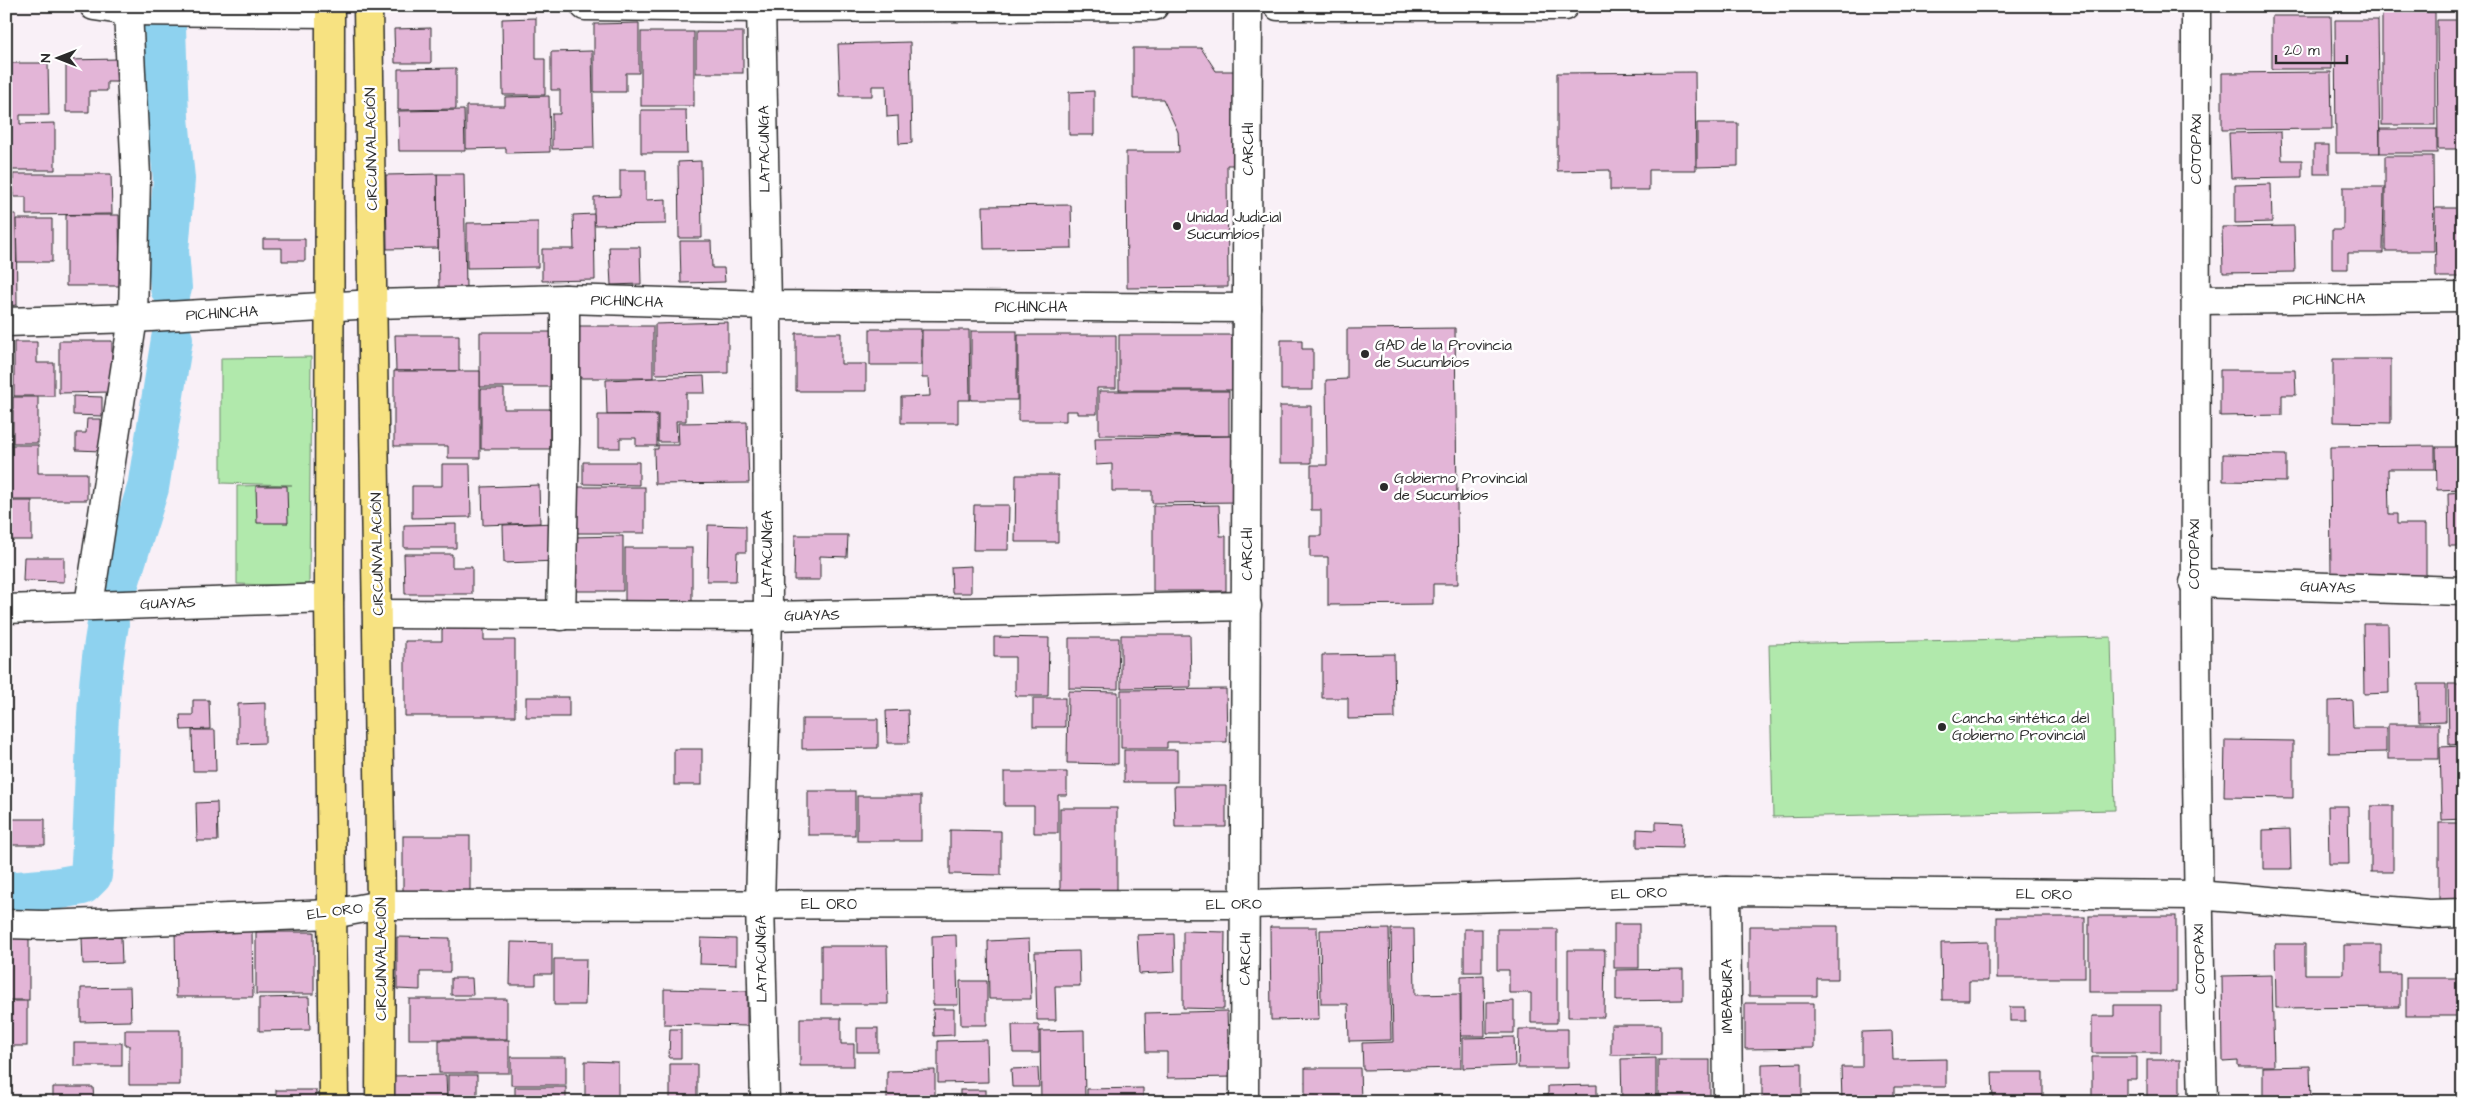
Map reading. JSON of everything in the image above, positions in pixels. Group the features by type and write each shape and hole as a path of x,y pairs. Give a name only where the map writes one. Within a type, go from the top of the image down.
{"main road":[{"name":"CIRCUNVALACIÓN","path":"368,6 378,614 381,905 380,1102"},
{"path":"330,10 329,598 334,1102"}],"street":[{"path":"94,6 128,11 330,10"},
{"path":"585,6 1154,6"},
{"name":"CARCHI","path":"1244,1102 1248,6"},
{"path":"1278,6 1564,6"},
{"name":"COTOPAXI","path":"2196,6 2194,583 2197,895 2203,1102"},
{"name":"LATACUNGA","path":"761,7 767,306 768,616 760,904 765,1102"},
{"path":"89,605 133,318 136,176 128,11"},
{"name":"PICHINCHA","path":"2196,300 2463,297"},
{"path":"561,616 565,442 565,299"},
{"name":"PICHINCHA","path":"6,322 133,318 374,304 565,299 767,306 1247,308"},
{"name":"GUAYAS","path":"2194,583 2463,592"},
{"name":"GUAYAS","path":"6,609 329,598"},
{"name":"GUAYAS","path":"378,614 768,616 1247,606"},
{"name":"EL ORO","path":"6,924 44,925 332,914 381,905 1246,904 1726,891 2197,895 2429,914 2463,913"},
{"name":"IMBABURA","path":"1726,891 1728,1102"}],"green space":[{"path":"311,357 309,586 237,584 237,486 292,485 221,483 221,358"},
{"name":"Cancha sintética del Gobierno Provincial","path":"2111,637 2115,810 1773,817 1769,644"}],"building":[{"path":"2382,12 2435,12 2435,125 2382,125"},
{"path":"2272,16 2331,16 2332,69 2272,69"},
{"path":"536,18 536,59 545,59 545,95 503,95 502,19"},
{"path":"2335,20 2378,20 2380,153 2336,153"},
{"path":"2437,20 2463,20 2463,149 2438,149"},
{"path":"639,23 639,73 626,73 626,92 594,92 594,24"},
{"path":"431,28 431,63 395,63 394,29"},
{"path":"641,32 694,32 694,106 641,106"},
{"path":"696,32 743,32 743,73 696,73"},
{"path":"910,42 912,143 899,144 898,116 887,117 886,86 872,86 872,96 840,96 838,44"},
{"name":"Unidad Judicial Sucumbíos","path":"1133,48 1201,48 1216,71 1237,71 1238,165 1227,165 1228,287 1127,288 1126,152 1179,152 1178,132 1163,99 1133,99"},
{"path":"592,51 594,148 552,149 552,114 560,114 560,90 551,90 551,52"},
{"path":"119,59 119,82 107,82 107,91 89,91 89,112 66,112 66,60"},
{"path":"6,63 48,63 49,115 20,115 20,124 55,123 55,170 6,170"},
{"path":"456,68 456,109 398,110 398,69"},
{"path":"1695,72 1696,170 1649,170 1649,190 1610,190 1610,170 1557,171 1557,73"},
{"path":"2331,72 2332,129 2222,130 2222,73"},
{"path":"1094,91 1094,135 1069,135 1069,92"},
{"path":"549,96 550,152 506,153 506,148 466,149 466,106 505,106 505,97"},
{"path":"464,110 465,151 399,151 398,111"},
{"path":"641,110 686,110 687,153 641,153"},
{"path":"1697,123 1738,123 1738,166 1697,167"},
{"path":"2380,129 2437,129 2437,153 2380,153"},
{"path":"2281,132 2282,160 2302,160 2302,177 2231,178 2229,133"},
{"path":"2314,145 2329,145 2329,174 2314,174"},
{"path":"2385,156 2433,156 2434,251 2385,251"},
{"path":"701,161 702,238 679,238 678,162"},
{"path":"620,170 646,170 646,200 666,199 666,224 594,225 594,197 620,196"},
{"path":"13,174 111,174 112,214 26,215 26,197 14,197"},
{"path":"437,174 464,174 466,288 439,288"},
{"path":"437,174 438,248 387,249 386,175"},
{"path":"2271,184 2272,222 2235,223 2235,185"},
{"path":"2343,187 2384,187 2383,253 2348,253 2348,269 2332,269 2332,230 2343,230"},
{"path":"1071,205 1072,248 984,249 983,206"},
{"path":"2435,208 2463,208 2463,277 2436,277"},
{"path":"6,214 16,214 17,305 6,306"},
{"path":"594,214 595,280 542,281 542,249 574,249 573,215"},
{"path":"66,215 119,215 120,286 66,286"},
{"path":"16,219 52,219 52,262 17,262"},
{"path":"538,222 538,267 467,268 467,223"},
{"path":"2294,226 2295,272 2223,273 2222,227"},
{"path":"263,239 305,239 305,261 282,261 282,248 263,248"},
{"path":"680,241 711,241 712,268 724,268 725,282 681,283"},
{"path":"609,247 640,247 641,284 611,285"},
{"path":"728,322 728,373 655,374 655,324"},
{"path":"571,326 653,326 653,378 571,378"},
{"name":"Gobierno Provincial de Sucumbíos","path":"1455,328 1458,584 1433,584 1433,604 1328,605 1328,557 1310,557 1310,536 1321,536 1321,510 1311,510 1311,465 1327,465 1326,380 1347,379 1347,329"},
{"path":"870,329 921,329 921,365 870,365"},
{"path":"922,330 969,330 970,400 958,400 958,423 901,423 901,397 930,396 929,378 922,378"},
{"path":"971,331 1017,331 1017,400 971,400"},
{"path":"480,332 560,332 561,387 480,387"},
{"path":"796,333 841,333 841,364 866,364 866,391 796,391"},
{"path":"395,335 459,335 459,371 396,371"},
{"path":"1018,335 1116,335 1116,388 1097,388 1097,414 1077,414 1077,411 1066,411 1066,421 1018,421"},
{"path":"1119,335 1232,335 1232,390 1119,390"},
{"path":"1281,340 1302,340 1302,349 1313,349 1313,390 1281,390"},
{"path":"59,341 112,341 112,392 59,393"},
{"path":"14,342 37,342 37,363 54,363 54,396 14,396"},
{"path":"2333,359 2391,359 2391,423 2333,422"},
{"path":"2220,370 2295,370 2296,395 2282,395 2282,415 2220,416"},
{"path":"394,371 480,371 480,458 448,458 448,446 394,446"},
{"path":"704,376 705,393 686,393 686,421 676,421 677,442 658,442 658,414 607,415 606,380"},
{"path":"481,389 504,389 504,409 550,409 550,449 481,449"},
{"path":"6,390 11,390 11,443 6,443"},
{"path":"1099,391 1229,391 1229,436 1099,435"},
{"path":"73,396 102,397 102,416 73,415"},
{"path":"13,397 38,397 38,443 13,443"},
{"path":"1280,406 1311,406 1311,463 1280,463"},
{"path":"598,415 657,415 657,446 636,446 636,438 620,438 620,448 598,448"},
{"path":"87,419 101,419 101,451 76,450 76,433 86,433"},
{"path":"747,422 749,483 655,484 654,449 658,449 658,445 679,445 678,423"},
{"path":"1239,436 1240,502 1152,503 1152,491 1112,491 1112,464 1096,465 1095,438"},
{"path":"6,445 38,445 38,473 87,473 87,500 6,500"},
{"path":"2435,446 2435,469 2388,469 2389,514 2397,514 2397,524 2426,524 2426,577 2331,578 2330,447"},
{"path":"2436,447 2463,447 2463,489 2437,490"},
{"path":"2223,454 2286,455 2286,482 2223,481"},
{"path":"583,462 639,462 639,485 583,484"},
{"path":"442,464 470,464 471,517 412,518 412,486 442,486"},
{"path":"1016,475 1058,475 1058,542 1015,542"},
{"path":"539,485 540,523 483,525 482,487"},
{"path":"256,486 287,486 288,523 257,523"},
{"path":"576,487 645,487 645,533 576,533"},
{"path":"2463,492 2463,546 2449,546 2448,493"},
{"path":"6,501 32,501 32,540 6,540"},
{"path":"974,505 1009,505 1008,550 973,550"},
{"path":"1219,505 1220,536 1226,536 1226,591 1153,591 1153,506"},
{"path":"556,523 557,561 504,563 503,525"},
{"path":"456,524 456,548 404,548 404,525"},
{"path":"708,525 746,526 746,552 737,552 736,581 707,581"},
{"path":"795,535 848,535 847,557 820,556 820,580 794,580"},
{"path":"623,536 623,591 571,591 571,537"},
{"path":"625,548 692,548 692,606 625,606"},
{"path":"404,554 452,554 452,567 472,567 472,594 405,594"},
{"path":"24,557 64,557 64,582 23,581"},
{"path":"971,566 971,593 952,593 951,567"},
{"path":"2363,624 2388,624 2389,693 2364,694"},
{"path":"442,628 484,628 484,640 515,640 515,716 405,716 405,641 442,641"},
{"path":"1121,635 1190,635 1191,687 1121,688"},
{"path":"994,637 1049,638 1048,696 1015,696 1015,657 994,657"},
{"path":"1069,638 1119,638 1118,689 1069,688"},
{"path":"1394,654 1395,718 1348,719 1348,698 1322,698 1322,655"},
{"path":"2418,684 2446,684 2446,721 2419,722"},
{"path":"2448,684 2463,684 2463,744 2449,745"},
{"path":"1226,689 1227,742 1167,742 1167,748 1121,748 1121,690"},
{"path":"1068,691 1118,692 1118,764 1067,763"},
{"path":"526,697 569,697 569,717 526,717"},
{"path":"1033,698 1065,698 1065,727 1033,727"},
{"path":"193,700 209,700 210,729 181,730 180,715 193,715"},
{"path":"2352,700 2353,728 2386,728 2386,752 2329,753 2329,701"},
{"path":"265,703 265,743 238,744 238,704"},
{"path":"908,710 909,743 887,743 886,711"},
{"path":"802,719 878,719 878,748 802,749"},
{"path":"2388,724 2439,724 2439,759 2388,759"},
{"path":"192,730 215,730 216,771 193,771"},
{"path":"2225,740 2293,741 2293,798 2224,797"},
{"path":"2463,746 2463,819 2442,820 2440,747"},
{"path":"674,749 702,749 702,785 674,785"},
{"path":"1124,750 1177,750 1177,782 1124,782"},
{"path":"1004,772 1067,772 1067,795 1058,795 1058,833 1034,833 1034,806 1004,806"},
{"path":"1174,786 1226,786 1226,827 1175,827"},
{"path":"808,791 855,791 855,835 808,835"},
{"path":"857,796 921,796 921,841 857,841"},
{"path":"217,802 218,841 197,841 196,803"},
{"path":"2328,806 2348,806 2349,864 2329,864"},
{"path":"2371,806 2393,806 2393,872 2371,872"},
{"path":"1060,808 1117,808 1117,896 1060,896"},
{"path":"6,819 45,819 45,845 6,845"},
{"path":"1656,822 1683,823 1682,848 1637,847 1637,829 1656,830"},
{"path":"2439,823 2463,823 2463,902 2439,902"},
{"path":"2290,829 2291,869 2263,869 2263,830"},
{"path":"950,830 1001,831 1001,875 950,874"},
{"path":"403,836 470,836 470,893 403,893"},
{"path":"2089,916 2176,916 2176,992 2089,992"},
{"path":"1997,917 2085,917 2085,978 1997,978"},
{"path":"1614,924 1639,924 1639,968 1614,968"},
{"path":"1749,926 1838,926 1838,979 1817,979 1817,996 1749,996"},
{"path":"1270,927 1317,927 1319,1019 1271,1020"},
{"path":"175,929 252,929 253,997 176,997"},
{"path":"1389,929 1391,1040 1349,1041 1348,1004 1321,1004 1320,930"},
{"path":"1391,929 1414,929 1415,995 1460,994 1461,1068 1363,1070 1362,1043 1393,1042"},
{"path":"1464,929 1482,929 1482,972 1464,972"},
{"path":"1497,929 1557,929 1557,1023 1531,1023 1531,993 1509,993 1509,970 1497,970"},
{"path":"1183,931 1225,932 1224,1009 1183,1008"},
{"path":"256,932 314,932 314,994 256,994"},
{"path":"6,933 29,933 29,1000 6,1000"},
{"path":"1174,934 1175,972 1139,974 1137,935"},
{"path":"956,935 958,1005 933,1005 932,936"},
{"path":"121,937 122,963 83,964 82,938"},
{"path":"397,937 450,938 450,972 420,972 420,990 397,989"},
{"path":"701,938 736,939 736,965 700,964"},
{"path":"1029,939 1031,999 989,999 988,941"},
{"path":"511,942 552,943 552,974 536,974 536,985 510,985"},
{"path":"1988,942 1988,981 1969,981 1969,1000 1942,1000 1941,943"},
{"path":"2275,944 2305,944 2305,974 2344,974 2344,945 2381,945 2381,974 2400,974 2400,1007 2276,1008"},
{"path":"821,946 887,946 888,1004 821,1004"},
{"path":"1568,950 1605,950 1604,1017 1568,1017"},
{"path":"1079,951 1080,986 1055,986 1056,1020 1037,1020 1035,952"},
{"path":"554,959 586,959 585,1005 554,1005"},
{"path":"1683,969 1683,1000 1616,1001 1616,970"},
{"path":"1484,975 1485,1036 1461,1036 1461,976"},
{"path":"2272,975 2274,1066 2238,1066 2238,1061 2223,1062 2222,976"},
{"path":"451,978 472,978 473,995 451,995"},
{"path":"2406,978 2463,978 2463,1016 2406,1016"},
{"path":"960,981 987,981 987,1025 961,1025"},
{"path":"130,987 131,1021 81,1022 81,988"},
{"path":"664,989 747,991 747,1026 664,1024"},
{"path":"309,997 310,1030 259,1031 259,998"},
{"path":"409,999 507,999 507,1039 409,1039"},
{"path":"6,1001 27,1001 27,1046 6,1046"},
{"path":"1514,1001 1514,1033 1487,1033 1487,1002"},
{"path":"1745,1003 1814,1003 1814,1048 1745,1049"},
{"path":"2114,1005 2161,1005 2161,1053 2092,1053 2092,1016 2114,1016"},
{"path":"2010,1007 2025,1007 2025,1021 2010,1021"},
{"path":"933,1009 954,1009 954,1035 934,1036"},
{"path":"1227,1011 1228,1042 1236,1042 1236,1077 1167,1078 1167,1052 1146,1052 1145,1013"},
{"path":"800,1018 841,1018 841,1044 854,1044 854,1066 800,1066"},
{"path":"1012,1025 1039,1025 1039,1053 1013,1053"},
{"path":"1611,1025 1661,1025 1661,1055 1611,1055"},
{"path":"857,1028 878,1028 878,1052 857,1052"},
{"path":"670,1029 681,1029 681,1058 669,1058"},
{"path":"1519,1029 1568,1029 1568,1068 1518,1068"},
{"path":"125,1030 180,1030 180,1085 129,1085 129,1045 125,1045"},
{"path":"1084,1030 1085,1102 1041,1102 1040,1031"},
{"path":"1892,1031 1893,1060 1946,1059 1946,1087 1894,1087 1894,1102 1842,1102 1841,1067 1862,1067 1862,1032"},
{"path":"1514,1037 1515,1066 1463,1068 1463,1038"},
{"path":"439,1040 509,1040 509,1073 439,1073"},
{"path":"987,1040 988,1082 938,1083 938,1041"},
{"path":"74,1043 122,1043 122,1066 74,1066"},
{"path":"511,1057 566,1057 566,1085 511,1085"},
{"path":"2092,1057 2137,1057 2137,1079 2126,1079 2126,1102 2092,1102"},
{"path":"1656,1058 1656,1102 1622,1102 1621,1059"},
{"path":"1658,1060 1710,1060 1710,1102 1658,1102"},
{"path":"2147,1060 2180,1060 2180,1102 2147,1102"},
{"path":"585,1061 618,1062 618,1102 585,1102"},
{"path":"1802,1063 1802,1102 1762,1102 1762,1064"},
{"path":"670,1064 697,1064 697,1102 670,1101"},
{"path":"2310,1066 2311,1102 2242,1102 2242,1099 2263,1099 2263,1067"},
{"path":"1038,1068 1039,1087 1012,1087 1011,1069"},
{"path":"1305,1068 1360,1068 1361,1102 1305,1102"},
{"path":"935,1070 935,1102 887,1102 887,1071"},
{"path":"1992,1072 2043,1072 2043,1102 1993,1102"},
{"path":"446,1075 447,1102 390,1101 390,1076"},
{"path":"448,1075 477,1075 477,1102 448,1102"},
{"path":"1597,1085 1597,1102 1537,1102 1537,1096 1548,1096 1548,1086"},
{"path":"53,1087 93,1087 94,1102 53,1102"},
{"path":"515,1087 566,1087 566,1102 515,1102"},
{"path":"1143,1088 1143,1102 1087,1102 1087,1089"},
{"path":"276,1090 316,1090 316,1102 276,1102"},
{"path":"960,1090 986,1090 986,1102 960,1102"},
{"path":"1975,1097 1975,1102 1946,1102 1946,1098"}],"waterway":[{"path":"165,27 168,118 174,179 168,251 171,288"},
{"path":"115,593 148,488 172,339"},
{"path":"6,893 54,889 82,884 91,875 100,686 108,624"}],"place":[{"name":"Unidad Judicial Sucumbíos","path":"1177,226"},
{"name":"GAD de la Provincia de Sucumbíos","path":"1365,354"},
{"name":"Gobierno Provincial de Sucumbíos","path":"1384,487"},
{"name":"Cancha sintética del Gobierno Provincial","path":"1942,727"}]}
